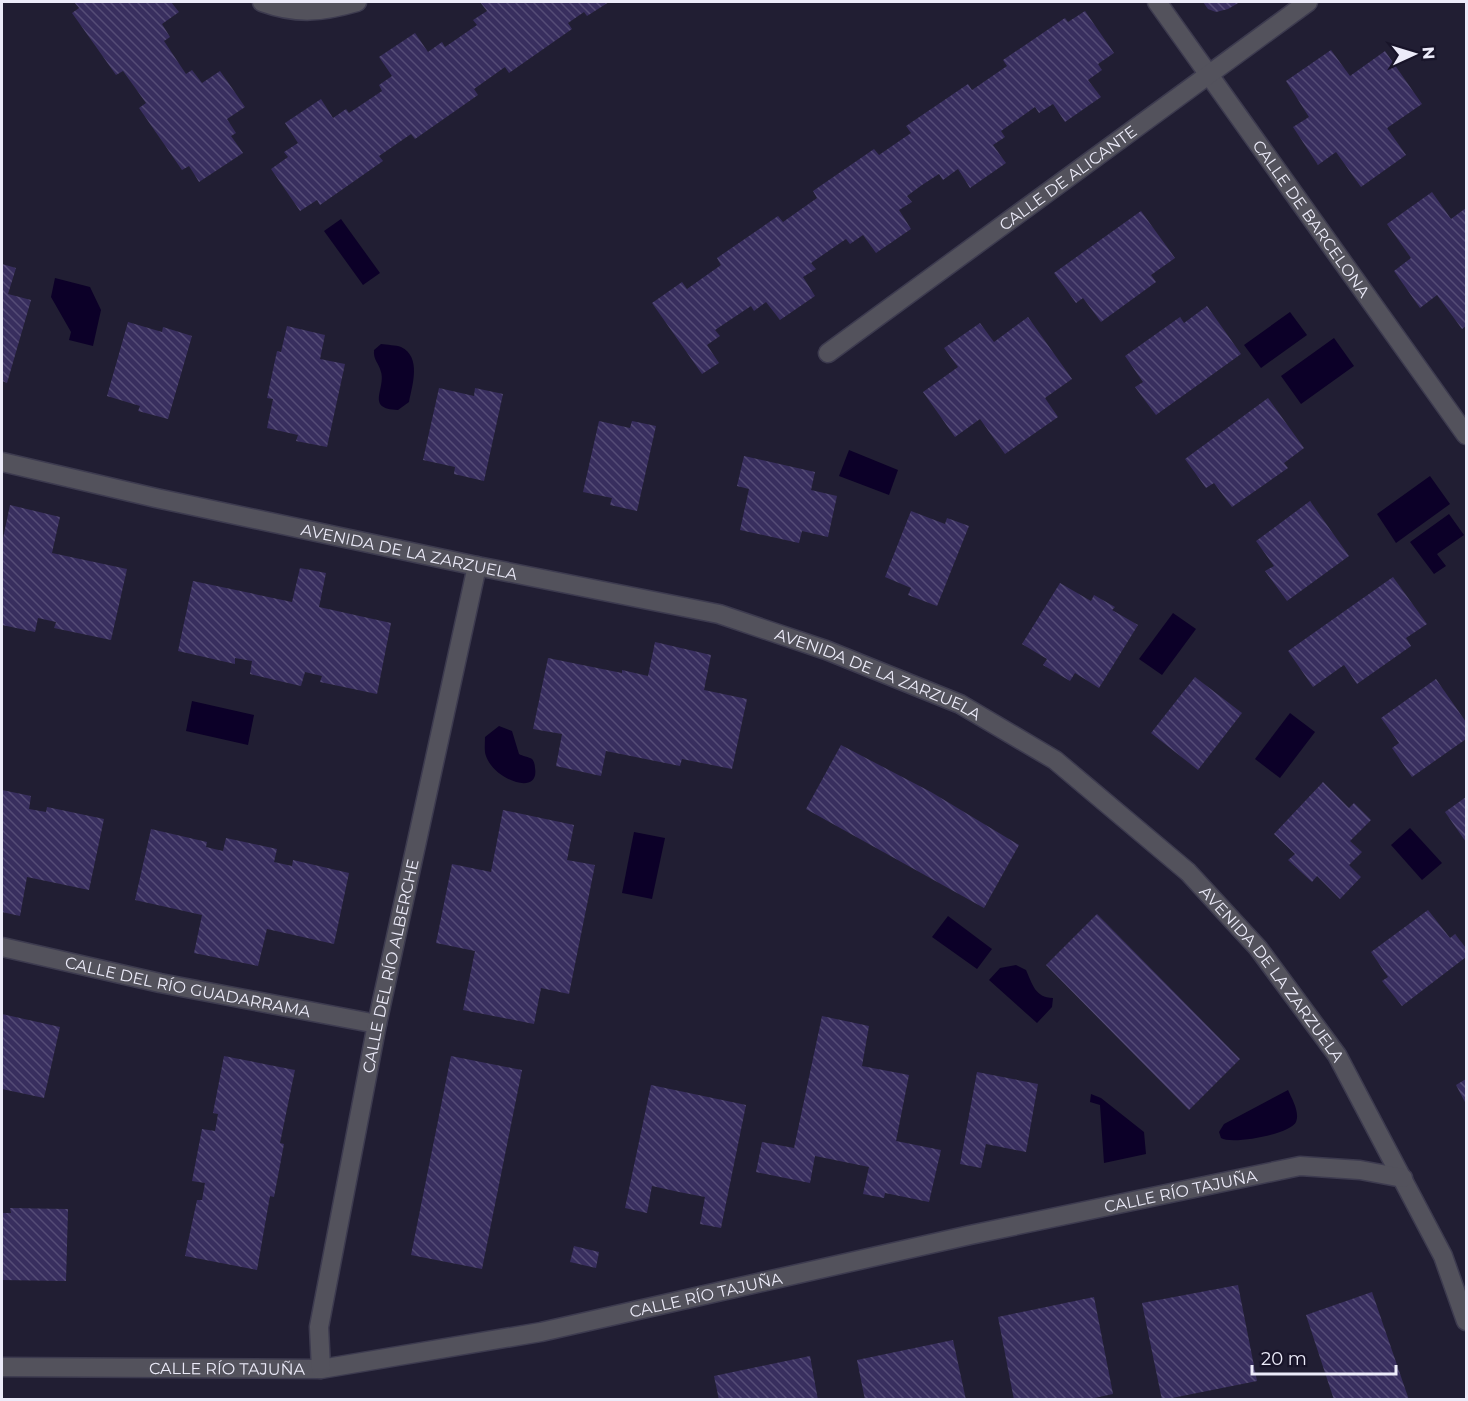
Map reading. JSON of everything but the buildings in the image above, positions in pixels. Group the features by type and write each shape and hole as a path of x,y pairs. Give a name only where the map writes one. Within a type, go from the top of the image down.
{"street":[{"path":"262,2 283,10 327,11 357,2"},
{"name":"CALLE DE BARCELONA","path":"1157,2 1467,435"},
{"name":"CALLE DE ALICANTE","path":"828,353 1308,2"},
{"name":"AVENIDA DE LA ZARZUELA","path":"2,462 156,498 477,566 719,614 826,650 960,704 1055,760 1188,872 1258,948 1337,1055 1443,1256 1467,1321"},
{"name":"CALLE DEL RÍO ALBERCHE","path":"321,1369 319,1327 377,1024 477,566"},
{"name":"CALLE DEL RÍO GUADARRAMA","path":"2,947 160,983 377,1024"},
{"name":"CALLE RÍO TAJUÑA","path":"2,1367 321,1369 541,1332 970,1235 1300,1166 1360,1170 1402,1178"}],"shaded area":[{"path":"341,219 380,273 363,285 324,231"},
{"path":"55,278 90,287 101,310 93,346 69,340 71,332 51,297"},
{"path":"1290,312 1307,335 1261,368 1244,345"},
{"path":"1334,338 1354,366 1301,404 1281,376"},
{"path":"381,344 401,347 412,358 414,365 409,402 398,410 388,409 379,402 382,378 374,350"},
{"path":"849,450 898,470 889,495 839,476"},
{"path":"1430,476 1450,504 1396,543 1377,514"},
{"path":"1449,514 1464,535 1437,554 1446,566 1434,574 1410,542"},
{"path":"1173,613 1196,629 1162,675 1139,659"},
{"path":"192,701 254,715 248,745 186,731"},
{"path":"1290,713 1315,732 1280,778 1255,759"},
{"path":"499,726 512,731 519,754 533,761 535,777 531,782 515,782 506,778 491,765 485,754 485,737"},
{"path":"1410,828 1442,863 1422,880 1391,845"},
{"path":"634,832 665,838 652,899 622,893"},
{"path":"948,916 992,949 977,969 932,937"},
{"path":"1016,965 1026,970 1038,993 1053,998 1052,1007 1037,1023 989,980 1000,968"},
{"path":"1288,1090 1297,1114 1296,1122 1292,1126 1284,1131 1261,1137 1237,1140 1221,1138 1219,1132 1224,1124"},
{"path":"1091,1094 1101,1098 1144,1132 1146,1154 1104,1163 1100,1105 1090,1102"}]}
